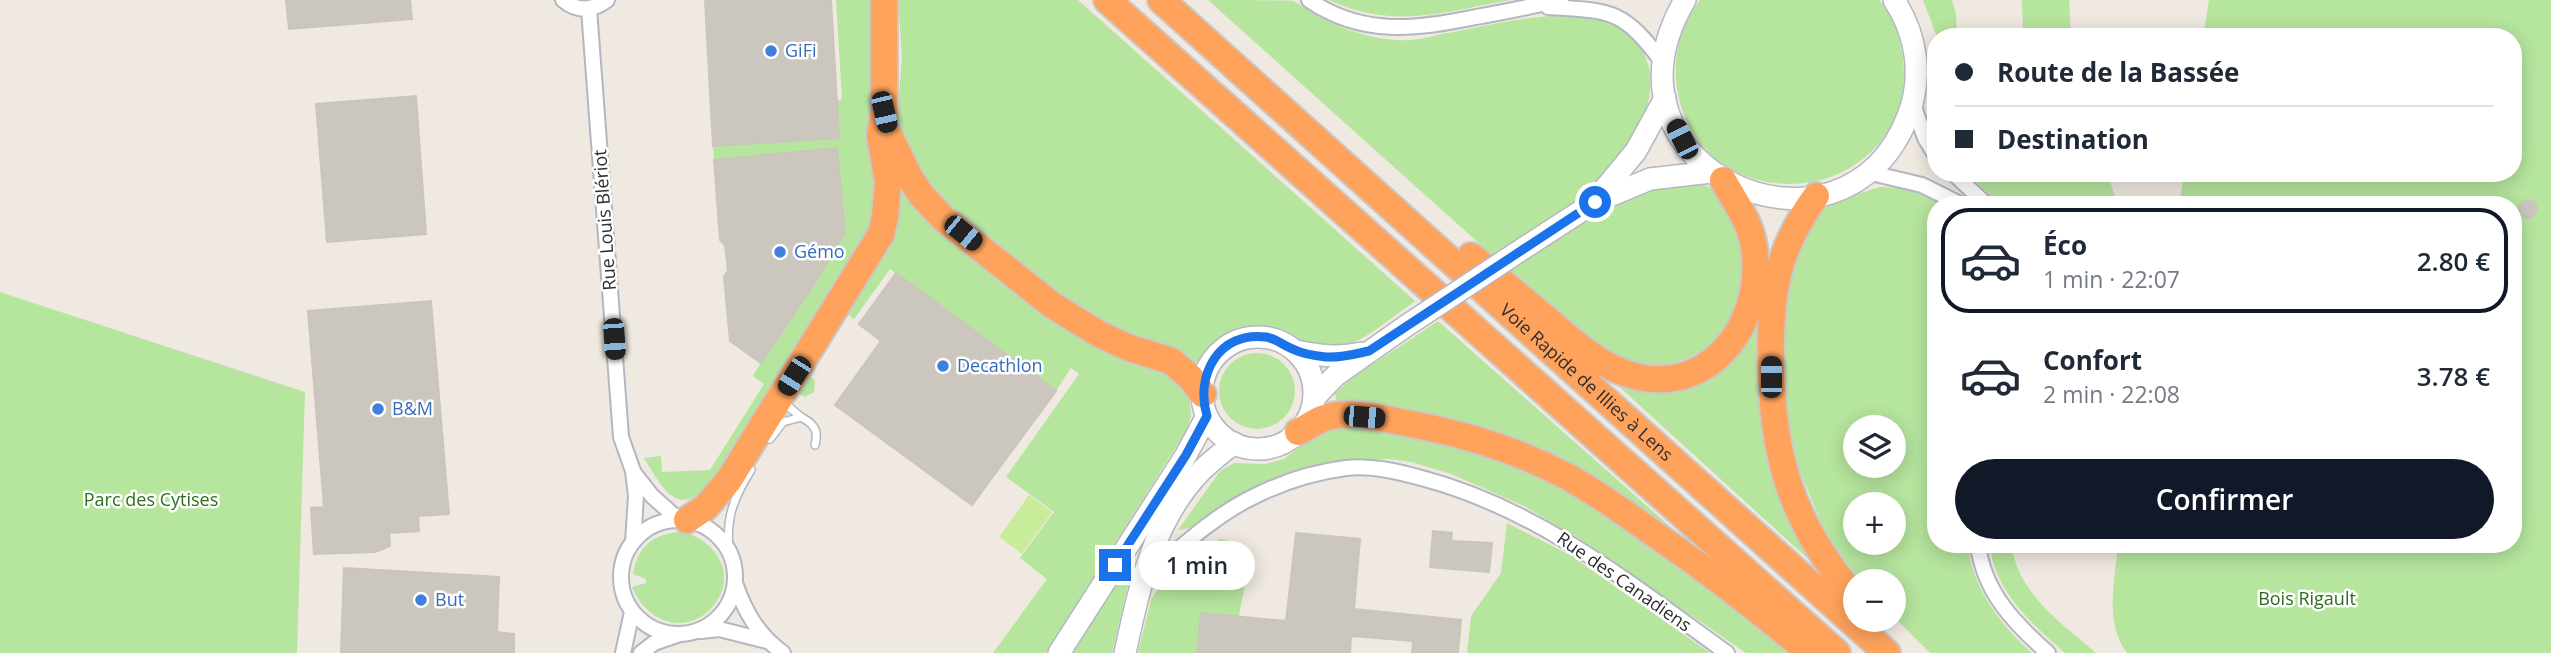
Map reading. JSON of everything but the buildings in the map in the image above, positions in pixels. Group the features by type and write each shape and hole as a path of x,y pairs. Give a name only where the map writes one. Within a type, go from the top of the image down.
{"highway":[{"path":"683,520 706,507 719,493 881,234 888,196 880,135 884,112 884,0"},
{"path":"1107,0 1837,653"},
{"name":"Voie Rapide de Illies à Lens","path":"1161,0 1887,653"},
{"path":"884,112 889,135 910,178 944,219 1073,319 1127,347 1171,361 1190,377 1205,405"},
{"path":"1412,226 1453,240 1570,339 1604,364 1639,377 1676,377 1692,372 1714,359 1731,343 1743,327 1755,290 1754,244 1748,224 1717,176"},
{"path":"1816,196 1798,220 1785,247 1776,283 1771,327 1771,402 1775,438 1797,510 1833,573 1843,584"},
{"path":"1298,432 1324,418 1348,415 1380,418 1487,442 1530,459 1566,476 1609,502 1705,569 1810,653"},
{"path":"1888,632 1899,643 1903,653"}],"street":[{"path":"563,0 571,7 589,9 607,0"},
{"path":"1309,0 1345,17 1376,26 1397,28 1424,27 1561,0"},
{"path":"1685,0 1670,31 1663,63 1665,98 1682,139 1692,153 1717,176 1740,189 1764,196 1795,199 1816,196 1843,187 1867,172 1885,156 1896,140 1913,104 1916,85 1915,48 1909,28 1894,0"},
{"path":"1532,6 1603,11 1626,21 1644,38 1663,63"},
{"name":"Rue Louis Blériot","path":"589,9 621,437 633,471 636,507 633,542"},
{"path":"1595,202 1636,151 1665,98"},
{"path":"1913,104 1927,141"},
{"path":"1867,172 1922,186 1943,196"},
{"path":"1314,398 1335,376 1369,351 1595,202 1650,178 1717,176"},
{"path":"1963,182 1977,196"},
{"path":"1059,653 1186,455 1205,405 1208,369 1218,354 1231,344 1248,338 1265,337 1282,342 1296,351 1325,357 1343,357 1369,351"},
{"path":"1205,405 1218,432 1234,443 1250,448 1268,448 1284,442 1298,432 1309,416 1314,398 1310,372 1296,351"},
{"path":"1125,653 1141,582 1156,542 1178,502 1200,472 1234,443"},
{"name":"Rue des Canadiens","path":"1141,582 1205,527 1255,496 1303,477 1348,468 1393,470 1446,484 1522,515 1578,546 1727,653"},
{"name":"Rue Louis Blériot","path":"633,471 652,496 683,520"},
{"path":"679,634 662,632 646,624 632,612 624,595 621,577 624,558 633,542 646,529 663,521 683,520 701,524 718,536 729,551 744,608 767,641 783,653"},
{"path":"1980,553 1985,576 1994,595 2011,617 2048,653"},
{"path":"696,631 711,623 723,611 735,582"},
{"path":"623,653 632,612"},
{"path":"641,653 654,643 696,631 719,629 767,641"}],"lane":[{"path":"779,399 816,429 815,445"},
{"path":"766,444 783,422 801,417"},
{"path":"729,551 727,529 730,511 738,490 752,467"}],"green space":[{"path":"836,0 875,0 875,64 868,139 879,214 713,481 701,493 682,500 666,490 644,458 661,456 662,472 710,470 764,384 753,376 755,372 811,289 845,232 837,148 714,160 713,146 838,138 837,101 842,99"},
{"path":"898,0 1078,0 1415,301 1366,336 1336,348 1314,345 1272,330 1254,328 1237,331 1214,343 1196,370 1103,328 948,212 901,142 897,115 902,58"},
{"path":"1208,0 1293,1 1353,31 1376,38 1399,40 1420,39 1542,17 1581,16 1600,19 1621,28 1639,44 1650,76 1650,94 1638,131 1603,179 1567,209 1492,255"},
{"path":"1329,0 1510,0 1441,13 1397,16 1353,9"},
{"path":"1700,0 1879,0 1894,22 1899,36 1903,58 1903,90 1894,119 1879,143 1858,163 1833,176 1804,183 1774,183 1743,175 1712,156 1697,138 1686,118 1676,78 1677,51 1685,24"},
{"path":"1923,0 1952,0 1957,28 1934,28"},
{"path":"2022,0 2069,0 2071,28 2023,28"},
{"name":"Bois Rigault","path":"2209,0 2551,0 2551,653 2127,653 2120,641 2113,615 2117,553 2522,553 2522,196 2180,196 2183,182 2522,182 2522,28 2204,28"},
{"path":"894,180 1146,360 1189,387 1191,417 1186,431 1046,653 993,653 1047,579 1020,558 1054,512 1006,477 1079,374 1071,368 1056,391 890,269 854,319 847,314 808,373 815,381 814,392 805,397 793,391"},
{"path":"1977,182 2110,182 2115,196 1991,196"},
{"path":"1693,183 1714,191 1733,218 1741,250 1742,268 1732,316 1717,338 1707,347 1683,360 1657,365 1625,359 1606,350 1572,327 1509,272 1603,209 1653,184"},
{"path":"1880,187 1899,188 1930,196 1927,196 1927,553 1969,553 1981,590 1999,618 2032,653 1930,653 1906,629 1906,569 1852,569 1827,536 1798,467 1785,403 1783,325 1787,262 1816,212 1834,201"},
{"name":"Parc des Cytises","path":"0,292 305,392 297,653 0,653"},
{"path":"1760,309 1810,550 1806,557 1614,382 1658,388"},
{"path":"1438,321 1674,530 1670,532 1604,487 1337,405 1335,393 1355,376"},
{"path":"1257,353 1271,356 1284,364 1292,377 1295,391 1292,405 1284,418 1271,426 1257,429 1243,426 1230,418 1222,405 1219,391 1222,377 1230,364 1243,356"},
{"path":"1369,422 1448,437 1564,483 1724,596 1790,653 1746,653 1583,541 1524,506 1451,474 1411,462 1389,459 1342,461 1293,471 1249,490 1196,527 1178,530 1220,471 1234,463 1265,464 1284,459 1306,442 1336,427"},
{"path":"1029,495 1052,512 1022,554 999,537"},
{"path":"1507,523 1570,555 1710,653 1467,653 1471,616 1501,573"},
{"path":"681,532 704,542 713,550 724,570 724,582 714,605 692,621 680,623 657,617 638,599 632,587 646,583 646,579 633,574 638,556 648,543 663,535"},
{"path":"1220,539 1232,542 1245,558 1245,581 1239,617 1197,653 1138,653 1151,599 1162,584"},
{"path":"1992,553 2013,553 2032,593 2055,618 2096,653 2065,653 2040,631 2007,591"},
{"path":"1125,579 1129,581 1112,653 1070,653 1114,584"}],"place":[{"name":"GiFi","path":"771,51"},
{"name":"Gémo","path":"780,252"},
{"name":"Decathlon","path":"943,366"},
{"name":"B&M","path":"378,409"},
{"name":"But","path":"421,600"}],"route":[{"path":"1115,565 1186,455 1207,416 1203,385 1208,369 1218,354 1231,344 1248,338 1265,337 1282,342 1296,351 1325,357 1343,357 1369,351 1595,202"}]}
